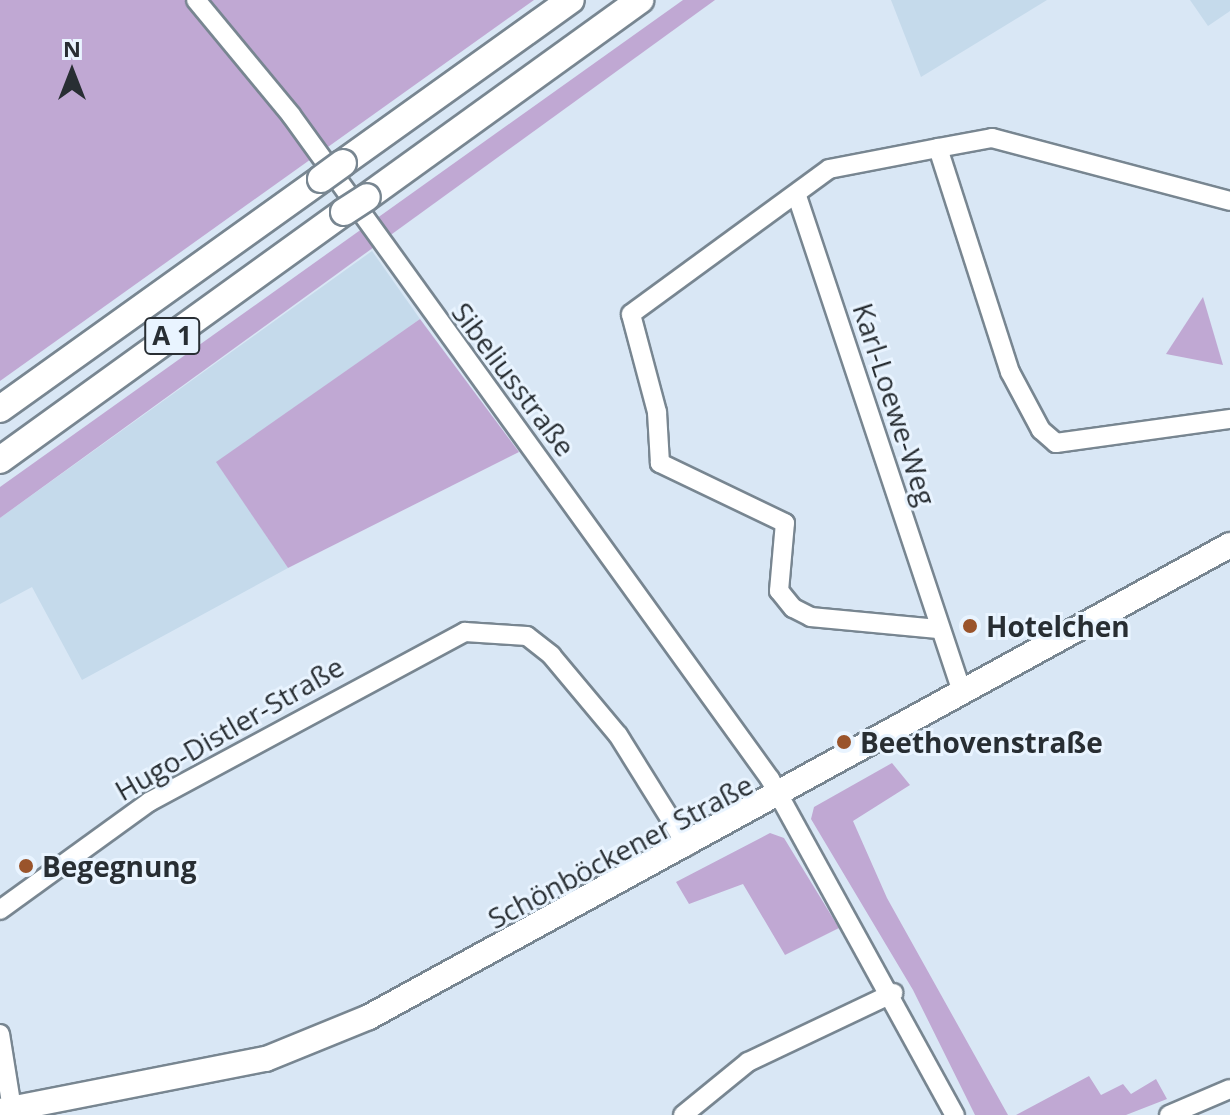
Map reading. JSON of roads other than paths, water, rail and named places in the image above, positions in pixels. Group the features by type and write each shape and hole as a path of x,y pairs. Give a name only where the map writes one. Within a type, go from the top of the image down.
{"highway":[{"name":"A 1","path":"0,409 571,0"},
{"name":"A 1","path":"0,460 640,0"}],"main road":[{"name":"Schönböckener Straße","path":"6,1110 266,1059 459,972 779,798 962,692 1230,545"}],"street":[{"name":"Sibeliusstraße","path":"196,0 291,115 779,798"},
{"path":"938,629 811,617 793,608 779,591 785,523 660,463 657,412 631,314 797,196 829,169 938,148 992,138 1230,201"},
{"path":"938,148 1010,372 1041,430 1056,443 1230,419"},
{"name":"Karl-Loewe-Weg","path":"797,196 938,629 962,692"},
{"name":"Hugo-Distler-Straße","path":"0,910 161,796 440,642 503,631 527,636 551,655 618,735 687,846"},
{"path":"779,798 893,993 955,1115"},
{"path":"683,1115 748,1062 893,993"},
{"path":"0,1034 6,1110"},
{"path":"1169,1115 1230,1089"}],"place":[{"name":"Hotelchen","path":"970,626"},
{"name":"Beethovenstraße","path":"844,742"},
{"name":"Begegnung","path":"26,866"}]}
